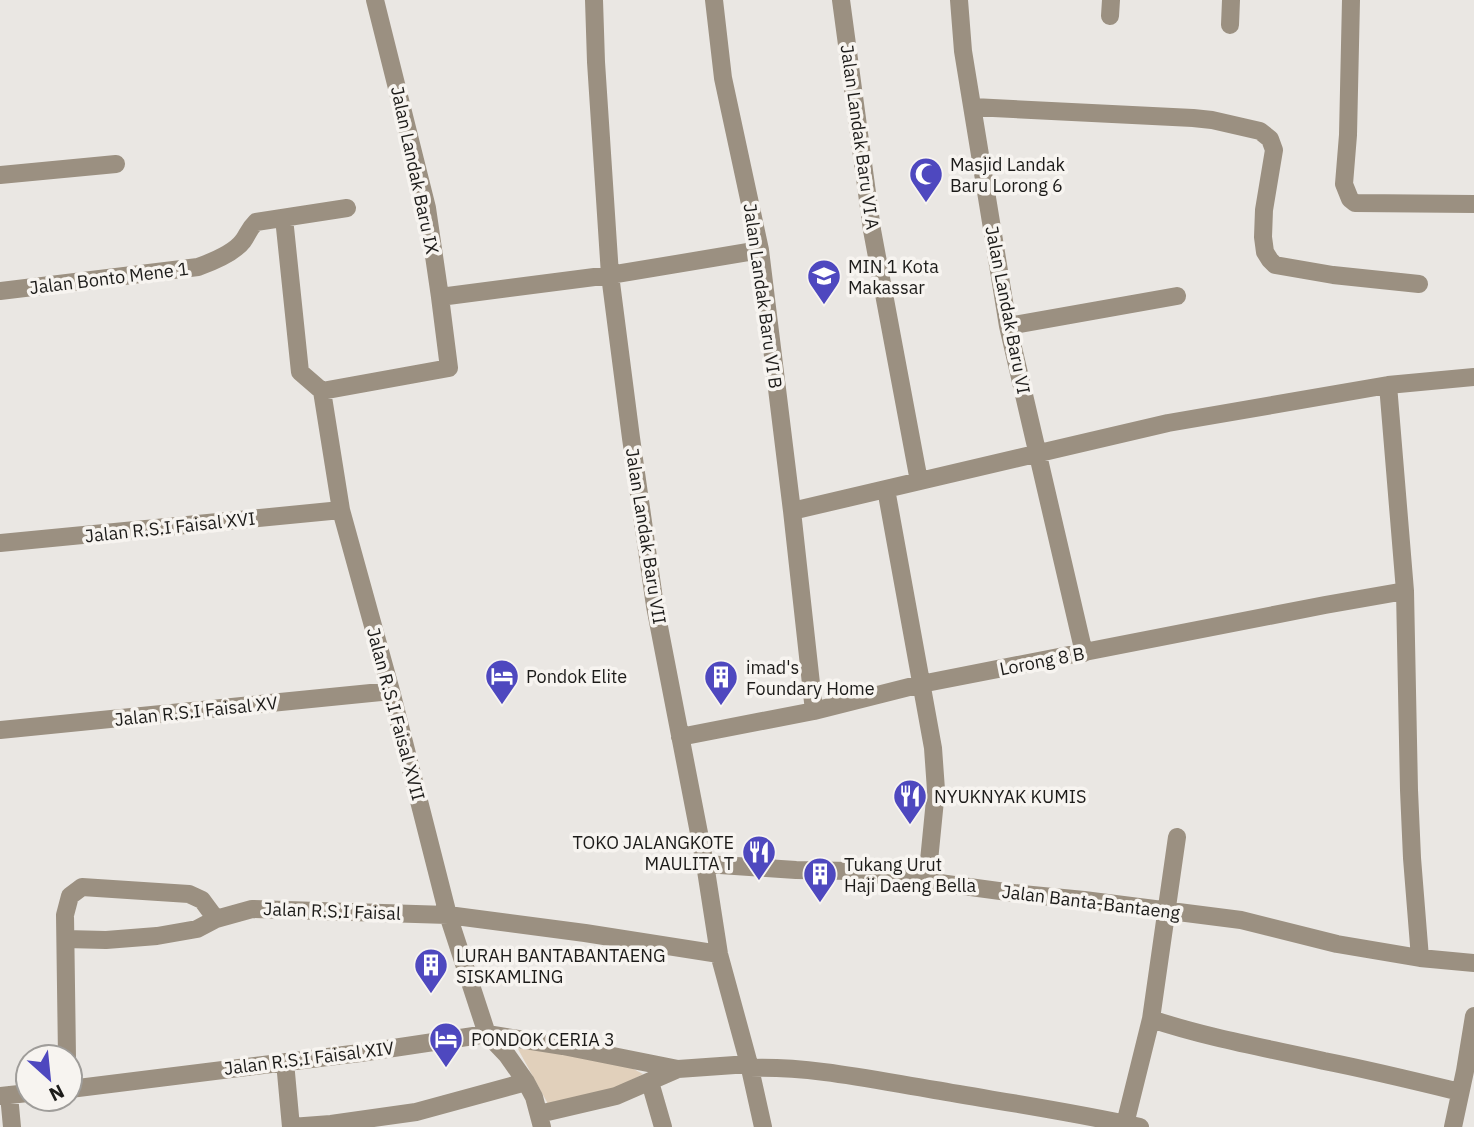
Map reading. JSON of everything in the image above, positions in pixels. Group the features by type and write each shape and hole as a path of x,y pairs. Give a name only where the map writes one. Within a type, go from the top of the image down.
{"street":[{"name":"Jalan Landak Baru IX","path":"322,391 449,368 426,208 375,0"},
{"name":"Jalan Landak Baru VII","path":"594,0 610,275 655,606 705,864 719,954 750,1066 763,1127"},
{"name":"Jalan Landak Baru VI B","path":"714,0 723,78 760,250 814,711"},
{"name":"Jalan Landak Baru VI A","path":"841,0 872,230 919,481"},
{"name":"Jalan Landak Baru VI","path":"959,0 963,51 1008,326 1084,653"},
{"path":"1230,25 1231,0"},
{"path":"1352,0 1344,184 1350,199 1355,203 1474,204"},
{"path":"973,107 1193,118 1260,131 1269,139 1274,150 1264,210 1263,237 1265,252 1275,265 1333,275 1419,284"},
{"path":"0,175 116,164"},
{"name":"Jalan Bonto Mene 1","path":"0,291 198,267 224,256 242,242 256,222 346,208"},
{"path":"284,219 300,372 322,391"},
{"path":"440,297 610,275 760,250"},
{"path":"1008,326 1177,296"},
{"path":"792,511 1168,423 1388,385 1474,377"},
{"path":"1388,385 1405,591 1410,817 1420,958"},
{"name":"Jalan R.S.I Faisal XVII","path":"322,391 341,510 391,691 448,915 487,1034"},
{"path":"886,489 933,748 936,790 927,881"},
{"name":"Jalan R.S.I Faisal XVI","path":"0,543 341,510"},
{"name":"Lorong 8 B","path":"680,737 814,711 921,684 1405,591"},
{"name":"Jalan R.S.I Faisal XV","path":"0,730 391,691"},
{"path":"487,1034 507,1055 526,1082 541,1120 616,1096 678,1069 750,1066 816,1071 1133,1125 1177,837"},
{"name":"Jalan Banta-Bantaeng","path":"705,864 851,871 1241,920 1337,944 1420,958 1474,963"},
{"path":"67,1043 65,915 70,896 82,887 189,894 202,900 216,919"},
{"name":"Jalan R.S.I Faisal","path":"66,939 106,940 157,936 197,929 216,919 252,909 448,915 719,954"},
{"path":"1454,1127 1460,1092 1470,1072 1474,1016"},
{"path":"1151,1019 1222,1040 1460,1092"},
{"name":"Jalan R.S.I Faisal XIV","path":"84,1087 360,1053 487,1034 678,1069"},
{"path":"285,1062 291,1127 416,1112 526,1082"},
{"path":"650,1082 663,1127"},
{"path":"4,1096 12,1127"}],"shaded area":[{"path":"536,1048 626,1065 643,1074 611,1091 548,1104 518,1049"}],"place":[{"name":"Masjid Landak Baru Lorong 6","path":"926,204"},
{"name":"MIN 1 Kota Makassar","path":"824,306"},
{"name":"Pondok Elite","path":"502,706"},
{"name":"imad's Foundary Home","path":"721,707"},
{"name":"NYUKNYAK KUMIS","path":"910,826"},
{"name":"TOKO JALANGKOTE MAULITA T","path":"759,882"},
{"name":"Tukang Urut Haji Daeng Bella","path":"820,904"},
{"name":"LURAH BANTABANTAENG SISKAMLING","path":"431,995"},
{"name":"PONDOK CERIA 3","path":"446,1069"}]}
